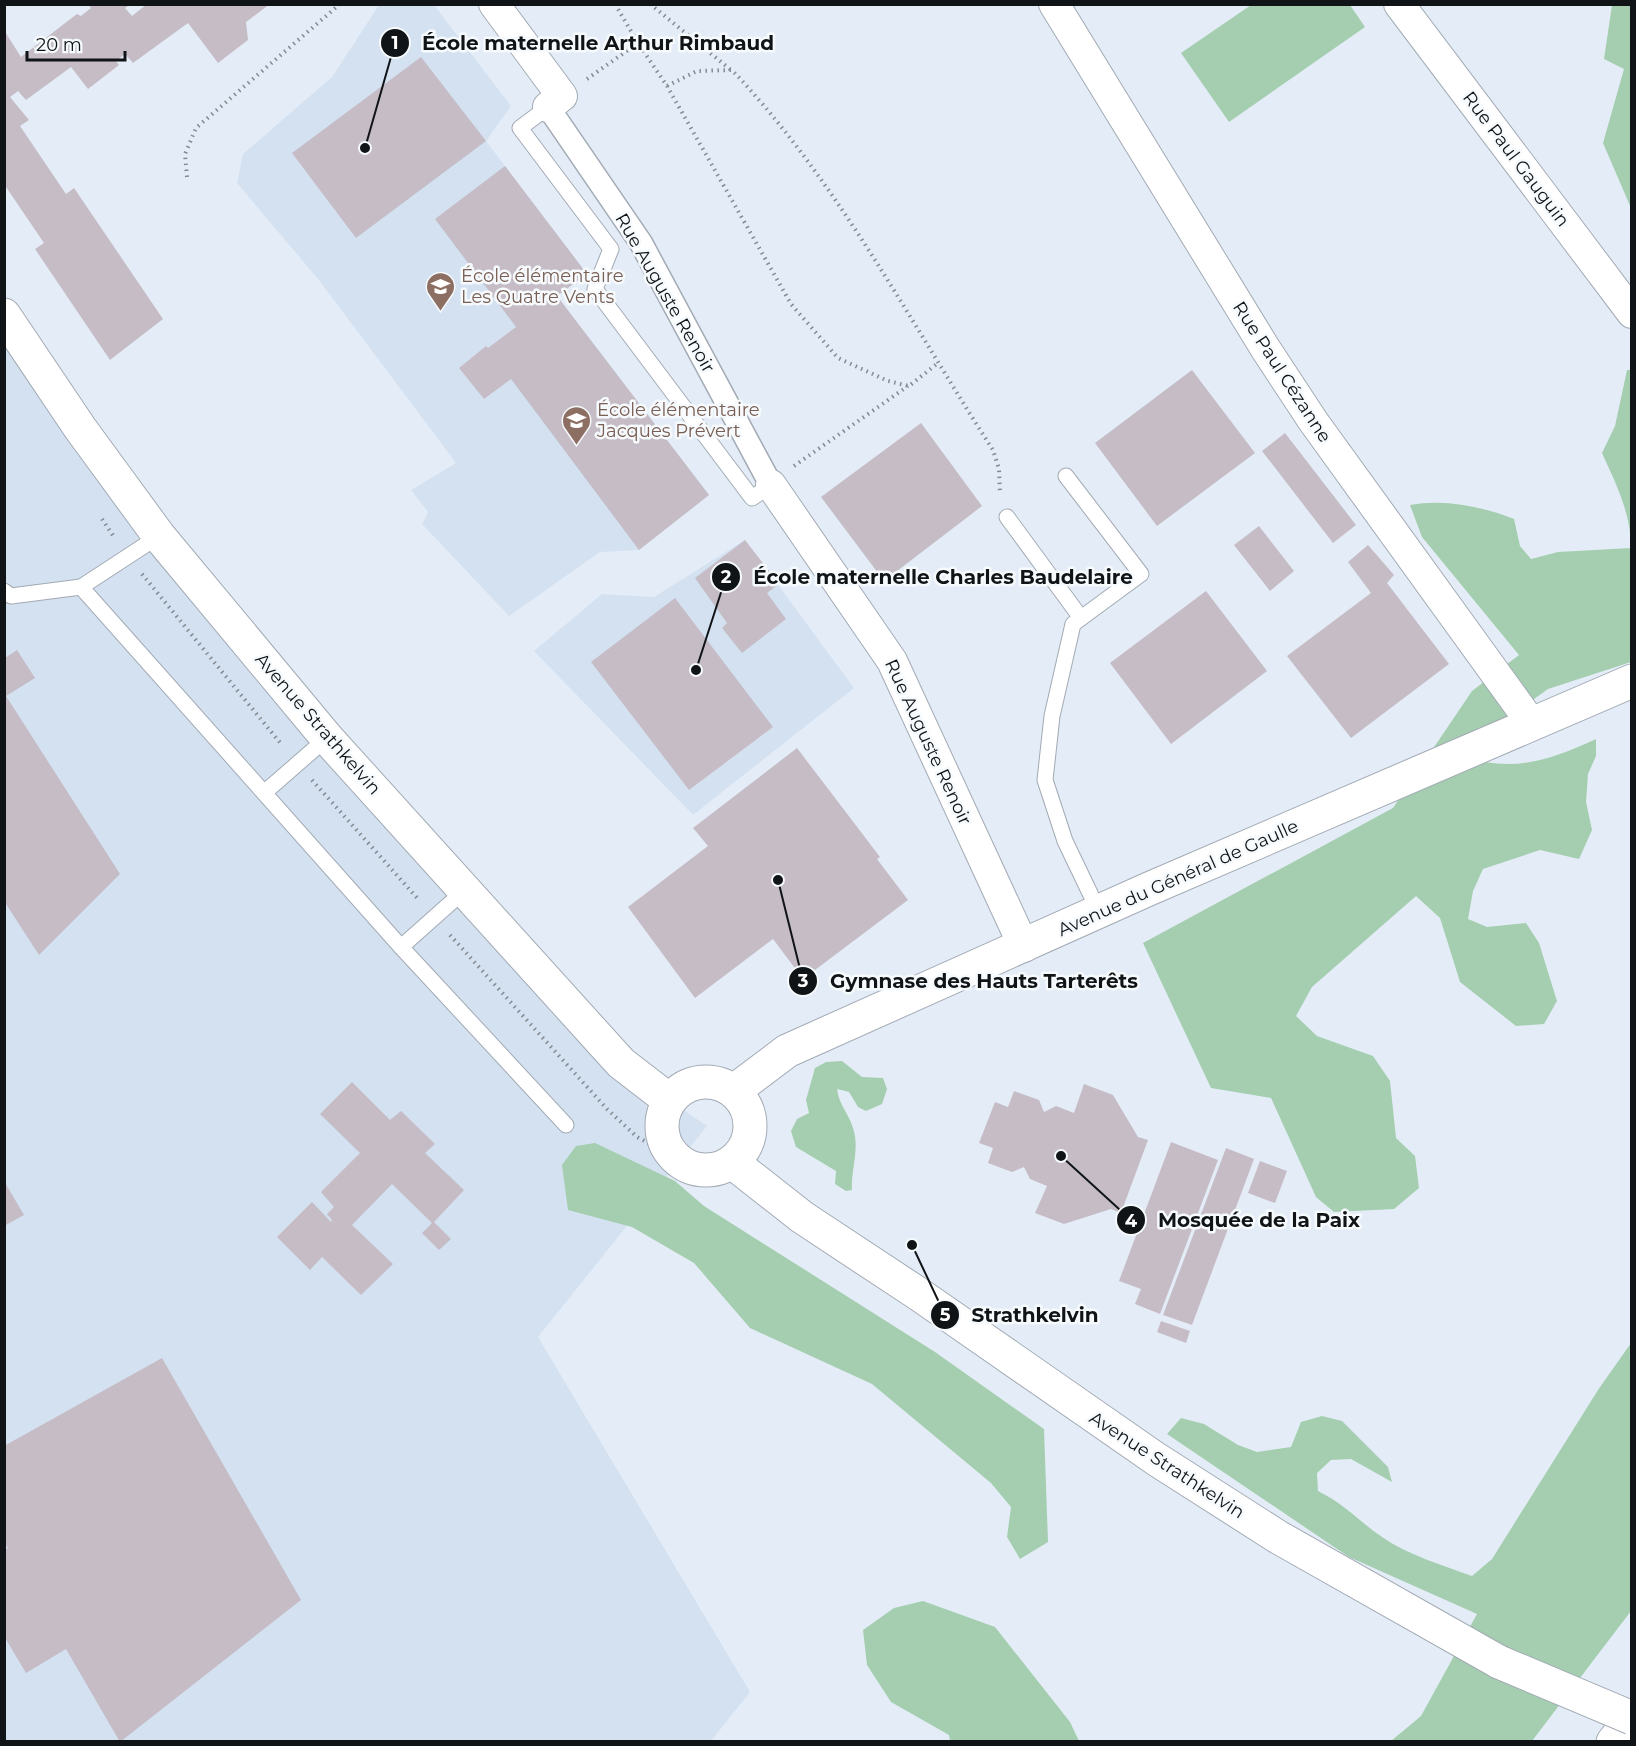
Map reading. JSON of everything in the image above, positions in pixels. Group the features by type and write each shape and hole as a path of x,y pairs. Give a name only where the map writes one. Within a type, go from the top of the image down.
{"main road":[{"name":"Avenue Strathkelvin","path":"4,315 80,428 159,536 327,738 621,1064 669,1100"},
{"name":"Avenue du Général de Gaulle","path":"734,1091 787,1051 1099,912 1632,681"},
{"path":"707,1081 721,1084 734,1091 744,1103 750,1118 749,1135 743,1150 732,1162 717,1169 701,1170 685,1165 672,1155 665,1142 662,1128 663,1113 669,1100 679,1090 692,1083 707,1081"},
{"name":"Avenue Strathkelvin","path":"732,1162 802,1217 920,1295 1156,1459 1278,1537 1499,1662 1632,1718"},
{"path":"1613,1742 1632,1718"}],"street":[{"path":"494,4 562,96 548,107"},
{"name":"Rue Paul Cézanne","path":"1054,4 1312,421 1532,724"},
{"name":"Rue Paul Gauguin","path":"1399,4 1632,314"},
{"name":"Rue Auguste Renoir","path":"548,107 641,243 771,485 892,661 1024,947"}],"lane":[{"path":"548,107 520,129 611,249 596,289 752,498 771,485"},
{"path":"1066,476 1141,574 1073,624 1052,716 1045,780 1065,841 1099,912"},
{"path":"1007,517 1081,618"},
{"path":"4,591 11,596 81,587 159,536"},
{"path":"81,587 401,947 566,1125"},
{"path":"265,792 327,738"},
{"path":"401,947 464,891"}],"path":[{"path":"187,177 185,154 196,128 340,4"},
{"path":"615,4 638,43 668,86 791,303 838,358 888,381 909,386"},
{"path":"650,4 732,70 753,92 850,220 993,450 999,469 1000,498 1007,517"},
{"path":"584,81 638,43"},
{"path":"668,86 697,71 732,70"},
{"path":"771,485 807,456 909,386 938,363"}],"shaded area":[{"path":"379,5 434,5 511,106 486,141 587,274 557,296 709,495 639,550 600,552 509,616 422,524 428,512 411,490 456,463 318,279 237,183 243,154 332,77"},
{"path":"4,315 159,536 669,1100 707,1126 538,1337 750,1692 711,1741 5,1741"},
{"path":"745,540 854,688 693,815 534,651 602,594 654,597"}],"green space":[{"path":"1251,5 1350,5 1365,27 1229,122 1181,53"},
{"path":"1612,5 1631,5 1631,208 1603,143 1624,69 1604,59"},
{"path":"1627,370 1631,370 1631,548 1626,511 1602,453 1615,426"},
{"path":"1449,503 1489,510 1514,519 1520,546 1531,559 1558,552 1631,548 1631,662 1548,689 1509,717 1485,762 1515,764 1542,760 1596,739 1596,756 1588,774 1586,802 1592,830 1579,859 1540,850 1483,869 1473,891 1468,919 1487,927 1526,923 1539,943 1557,1001 1544,1024 1516,1026 1460,982 1440,918 1416,896 1312,987 1296,1016 1317,1036 1373,1056 1390,1081 1396,1138 1415,1156 1419,1188 1394,1209 1334,1212 1316,1197 1271,1098 1211,1088 1143,943 1393,808 1472,691 1519,655 1422,537 1410,505"},
{"path":"842,1061 862,1077 883,1078 887,1089 882,1104 866,1111 858,1107 849,1092 837,1089 853,1128 856,1144 852,1190 846,1191 835,1184 836,1171 796,1147 791,1131 797,1119 809,1113 806,1100 815,1068 826,1062"},
{"path":"595,1143 675,1181 704,1206 935,1352 1044,1429 1048,1542 1020,1559 1007,1537 1011,1507 991,1483 872,1384 750,1328 694,1263 632,1227 568,1210 562,1165 576,1146"},
{"path":"1631,1343 1631,1611 1532,1741 1391,1741 1421,1716 1477,1614 1349,1557 1167,1434 1181,1418 1204,1424 1238,1445 1257,1452 1291,1447 1301,1422 1322,1416 1342,1421 1388,1467 1392,1482 1351,1459 1331,1460 1317,1473 1318,1491 1392,1543 1426,1559 1472,1576 1492,1559 1598,1390"},
{"path":"923,1601 995,1627 1070,1722 1079,1741 950,1741 949,1735 891,1702 867,1665 863,1630 894,1608"}],"building":[{"path":"88,4 131,4 125,8 132,16 147,4 270,4 246,22 248,40 218,63 188,23 133,63 125,54 116,61 119,65 88,89 71,67 26,100 18,91 10,97 29,120 20,126 66,194 74,188 163,319 110,360 35,249 44,243 4,184 4,30 21,57 77,14 81,16 91,8"},
{"path":"421,57 486,141 356,238 292,153"},
{"path":"505,166 587,274 557,296 709,495 639,550 511,379 484,399 459,368 486,346 488,348 516,327 435,219"},
{"path":"1192,370 1255,453 1157,526 1095,443"},
{"path":"921,423 982,506 884,581 821,497"},
{"path":"1285,433 1356,525 1333,543 1262,451"},
{"path":"1259,526 1294,571 1270,591 1234,545"},
{"path":"745,540 779,584 767,593 786,619 742,653 722,628 727,623 695,578"},
{"path":"1368,545 1394,575 1387,583 1449,664 1351,738 1287,656 1371,593 1348,562"},
{"path":"1206,591 1267,671 1171,744 1110,663"},
{"path":"675,598 773,727 689,790 591,662"},
{"path":"17,650 35,678 6,696 120,874 39,955 4,901 5,658"},
{"path":"797,748 880,857 877,859 908,900 803,979 773,939 695,998 628,907 708,846 693,828"},
{"path":"352,1082 390,1120 401,1111 435,1144 425,1153 464,1190 434,1222 451,1239 439,1250 422,1233 432,1223 392,1184 352,1225 393,1264 361,1295 322,1257 310,1270 277,1237 312,1202 331,1222 332,1220 327,1214 334,1207 321,1192 360,1153 320,1114"},
{"path":"1084,1084 1113,1095 1138,1137 1148,1140 1121,1213 1111,1209 1064,1224 1035,1213 1047,1186 1030,1179 1024,1167 1012,1172 988,1163 993,1148 979,1143 995,1102 1008,1107 1014,1091 1039,1100 1044,1112 1056,1106 1074,1113"},
{"path":"1171,1142 1218,1160 1160,1314 1135,1304 1141,1289 1119,1281"},
{"path":"1226,1148 1254,1159 1192,1325 1163,1315"},
{"path":"1260,1161 1287,1171 1275,1203 1248,1193"},
{"path":"4,1181 24,1215 4,1226"},
{"path":"1161,1321 1190,1331 1186,1343 1157,1332"},
{"path":"162,1358 301,1600 120,1742 66,1649 26,1673 4,1636 4,1550 8,1548 4,1542 4,1446"}],"place":[{"name":"École maternelle Arthur Rimbaud","path":"365,148"},
{"name":"École élémentaire Les Quatre Vents","path":"440,312"},
{"name":"École élémentaire Jacques Prévert","path":"576,446"},
{"name":"École maternelle Charles Baudelaire","path":"696,670"},
{"name":"Gymnase des Hauts Tarterêts","path":"778,880"},
{"name":"Mosquée de la Paix","path":"1061,1156"},
{"name":"Strathkelvin","path":"912,1245"}]}
